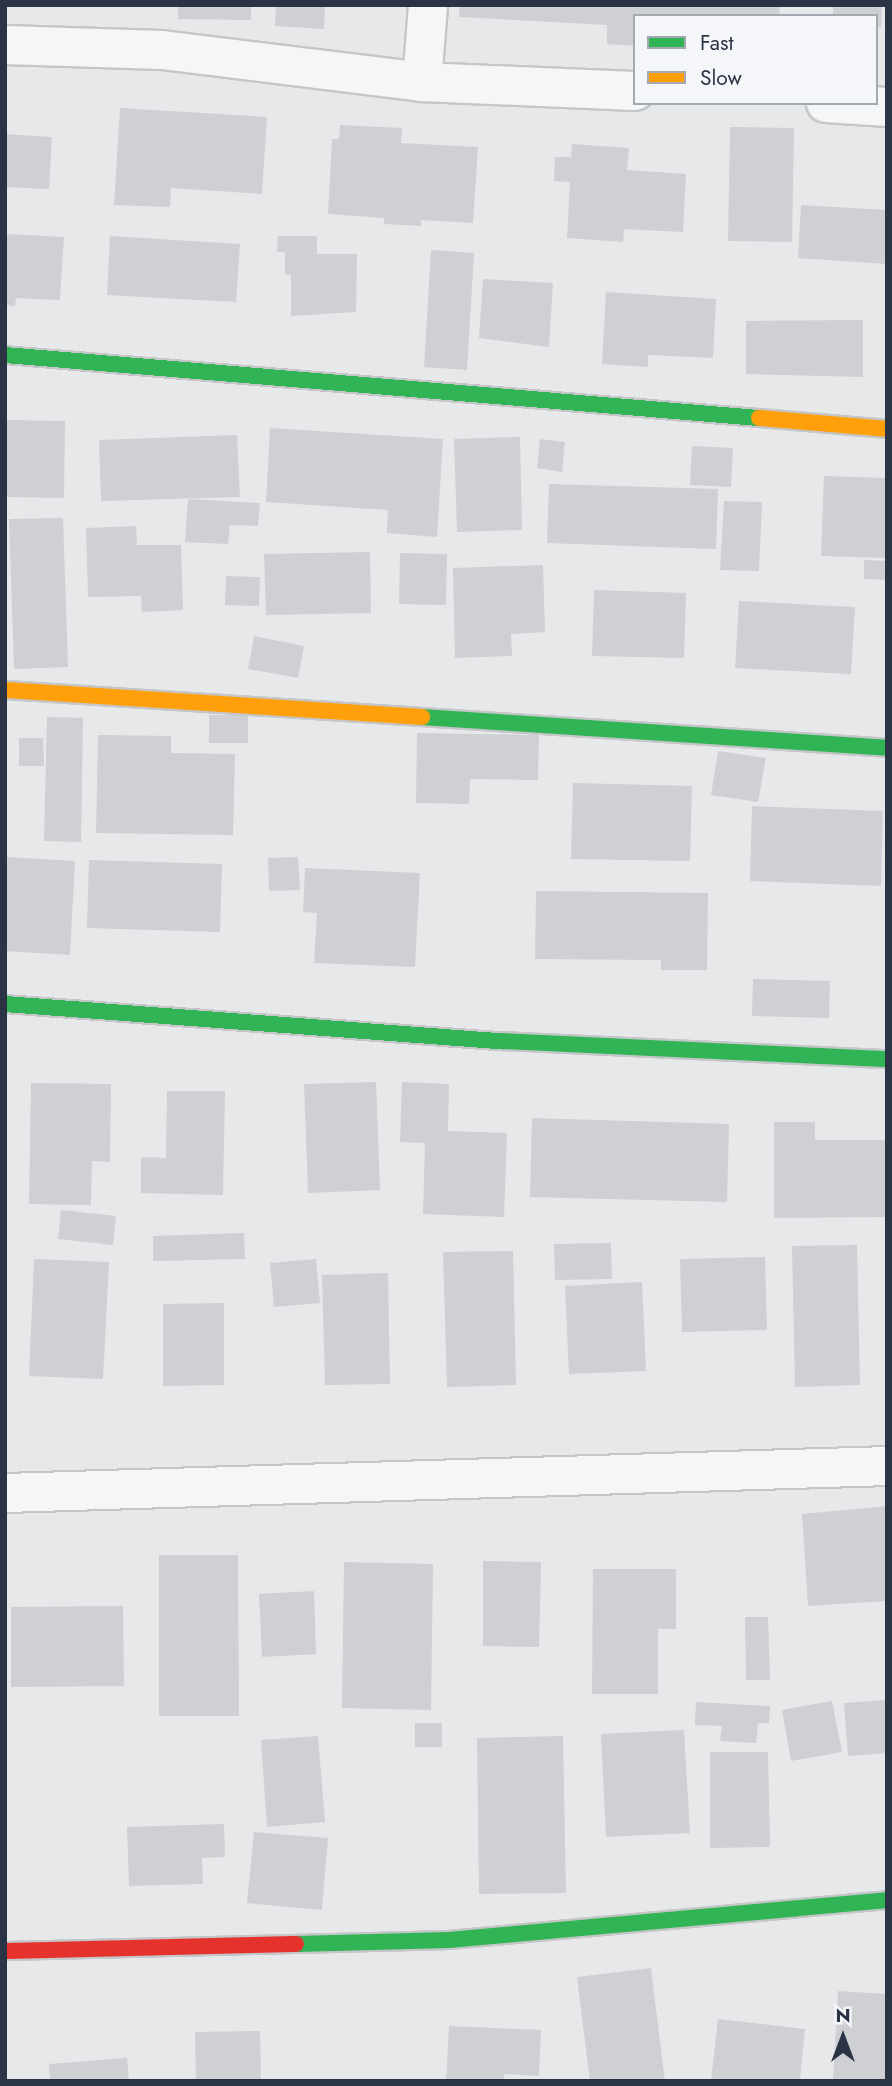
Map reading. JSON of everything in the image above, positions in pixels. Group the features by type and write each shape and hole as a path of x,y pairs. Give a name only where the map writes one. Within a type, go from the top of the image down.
{"street":[{"path":"422,82 428,5"},
{"path":"5,45 162,50 422,82 633,91"},
{"path":"856,105 887,107"},
{"path":"5,355 887,429"},
{"path":"5,690 887,748"},
{"path":"5,1004 502,1041 887,1059"},
{"path":"5,1493 887,1466"},
{"path":"5,1951 449,1940 887,1899"}],"building":[{"path":"178,5 251,5 251,20 178,19"},
{"path":"276,5 325,5 324,29 275,26"},
{"path":"460,5 780,5 779,14 633,14 633,46 607,44 607,25 459,17"},
{"path":"833,5 882,5 881,27 878,27 878,14 833,14"},
{"path":"120,108 267,117 262,194 171,188 170,207 114,205"},
{"path":"340,125 402,128 401,143 478,147 473,223 421,220 421,226 384,224 384,218 328,214 332,139 339,139"},
{"path":"730,127 794,128 792,242 728,241"},
{"path":"5,134 52,137 49,189 5,187"},
{"path":"572,144 629,148 627,170 686,174 683,232 624,229 623,242 567,238 570,182 554,181 555,157 571,157"},
{"path":"801,205 887,210 887,264 798,258"},
{"path":"5,234 64,237 60,300 16,298 15,306 5,305"},
{"path":"110,236 240,244 236,302 107,295"},
{"path":"278,236 317,236 317,254 357,254 356,312 291,316 291,275 285,274 285,252 277,252"},
{"path":"431,250 474,253 467,370 424,367"},
{"path":"483,279 553,283 549,347 479,338"},
{"path":"606,292 716,299 713,358 648,355 648,367 602,364"},
{"path":"863,320 863,377 746,374 746,321"},
{"path":"5,420 65,421 64,498 5,497"},
{"path":"270,428 443,439 437,537 387,533 388,510 266,502"},
{"path":"237,435 240,497 101,501 99,440"},
{"path":"520,437 522,530 457,532 454,439"},
{"path":"540,439 565,442 562,472 537,468"},
{"path":"692,446 733,448 731,487 690,485"},
{"path":"824,476 887,478 887,558 821,556"},
{"path":"549,484 718,489 716,549 547,543"},
{"path":"188,499 260,503 258,526 230,525 228,544 185,542"},
{"path":"724,501 762,502 759,571 720,570"},
{"path":"63,518 68,667 14,669 9,519"},
{"path":"136,526 137,545 181,545 183,610 142,612 141,596 88,597 86,528"},
{"path":"370,552 371,613 266,615 264,554"},
{"path":"400,553 447,554 446,605 399,604"},
{"path":"864,560 887,561 887,580 864,579"},
{"path":"543,565 545,632 511,634 512,656 455,658 453,568"},
{"path":"226,576 260,577 259,606 225,605"},
{"path":"594,590 686,593 684,658 592,656"},
{"path":"739,601 855,607 851,674 735,668"},
{"path":"254,636 304,646 298,678 248,669"},
{"path":"209,715 248,715 248,743 209,743"},
{"path":"47,717 83,718 81,842 44,841"},
{"path":"417,733 539,735 538,780 470,779 469,804 416,803"},
{"path":"98,735 171,736 171,753 235,754 233,835 96,833"},
{"path":"19,738 43,738 44,766 19,766"},
{"path":"718,751 766,758 758,802 711,795"},
{"path":"573,783 692,786 690,861 571,859"},
{"path":"752,806 883,811 881,886 750,881"},
{"path":"5,857 75,861 70,955 5,951"},
{"path":"298,857 300,890 269,891 268,858"},
{"path":"89,860 222,864 220,932 87,928"},
{"path":"305,868 420,873 415,967 314,963 317,913 303,912"},
{"path":"536,891 708,893 707,970 661,970 661,960 535,959"},
{"path":"753,979 830,981 829,1018 752,1016"},
{"path":"376,1082 380,1190 308,1193 304,1084"},
{"path":"402,1082 449,1084 448,1131 507,1133 504,1217 423,1214 425,1143 400,1142"},
{"path":"31,1083 111,1084 110,1162 92,1161 91,1205 29,1204"},
{"path":"167,1091 225,1091 223,1195 141,1193 141,1157 166,1158"},
{"path":"532,1118 729,1124 727,1202 530,1197"},
{"path":"774,1122 815,1122 815,1140 887,1140 887,1217 774,1218"},
{"path":"61,1210 116,1216 113,1245 58,1239"},
{"path":"244,1233 245,1259 153,1261 153,1236"},
{"path":"611,1243 612,1279 555,1280 554,1244"},
{"path":"857,1245 860,1385 795,1387 792,1246"},
{"path":"513,1251 516,1385 447,1387 443,1252"},
{"path":"765,1257 767,1330 682,1332 680,1259"},
{"path":"34,1259 109,1262 103,1379 29,1376"},
{"path":"316,1259 320,1303 274,1307 270,1263"},
{"path":"388,1273 390,1384 325,1385 322,1275"},
{"path":"642,1282 646,1371 569,1374 565,1286"},
{"path":"224,1303 224,1385 163,1386 163,1304"},
{"path":"887,1506 887,1601 808,1606 802,1514"},
{"path":"159,1555 238,1555 239,1716 159,1716"},
{"path":"483,1561 541,1562 539,1647 483,1646"},
{"path":"344,1562 433,1564 431,1710 342,1708"},
{"path":"593,1569 676,1569 676,1629 658,1629 658,1694 592,1694"},
{"path":"314,1591 316,1654 262,1657 259,1594"},
{"path":"123,1606 124,1686 11,1687 11,1607"},
{"path":"745,1617 768,1617 770,1680 746,1680"},
{"path":"887,1700 887,1753 848,1756 844,1703"},
{"path":"832,1701 842,1752 791,1761 782,1710"},
{"path":"696,1702 770,1706 769,1723 758,1723 756,1743 720,1741 722,1726 695,1725"},
{"path":"415,1723 442,1723 442,1747 415,1747"},
{"path":"684,1730 690,1833 606,1837 601,1734"},
{"path":"318,1736 325,1822 267,1827 261,1740"},
{"path":"563,1736 566,1893 479,1894 477,1738"},
{"path":"710,1752 768,1752 770,1847 710,1848"},
{"path":"224,1824 225,1857 202,1858 203,1884 129,1886 127,1827"},
{"path":"254,1832 328,1838 322,1910 247,1903"},
{"path":"651,1968 665,2081 590,2081 577,1977"},
{"path":"838,1991 887,1994 887,2081 833,2081"},
{"path":"718,2019 805,2029 800,2081 711,2081"},
{"path":"449,2026 541,2030 539,2076 504,2074 504,2081 446,2081"},
{"path":"260,2031 261,2081 196,2081 195,2032"},
{"path":"127,2058 129,2081 50,2081 49,2064"}],"traffic: fast":[{"path":"5,355 759,418"},
{"path":"422,717 887,748"},
{"path":"5,1004 502,1041 887,1059"},
{"path":"296,1944 449,1940 887,1900"}],"traffic: slow":[{"path":"759,418 887,429"},
{"path":"5,690 422,717"}],"traffic: jam":[{"path":"5,1951 296,1944"}]}
